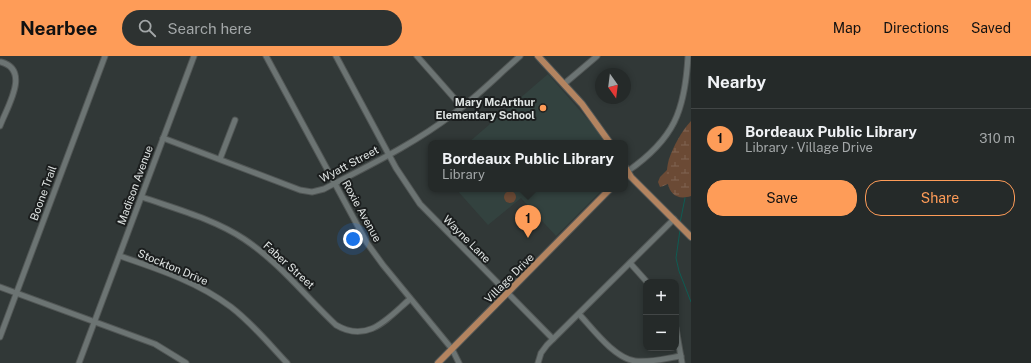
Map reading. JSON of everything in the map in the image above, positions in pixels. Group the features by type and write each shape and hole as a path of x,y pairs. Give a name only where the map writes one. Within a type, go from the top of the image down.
{"main road":[{"path":"538,56 589,113 608,140"},
{"path":"628,173 691,236"},
{"name":"Village Drive","path":"438,363 607,192"}],"street":[{"name":"Boone Trail","path":"0,337 105,56"},
{"name":"Madison Avenue","path":"79,363 194,56"},
{"name":"Roxie Avenue","path":"266,56 335,184 374,252 410,299 452,349 459,363"},
{"name":"Wayne Lane","path":"336,56 390,154 402,179 420,204 553,339"},
{"path":"417,56 462,107"},
{"name":"Wyatt Street","path":"163,138 300,190 317,192 335,184 390,154 438,125 462,107 520,56"},
{"path":"564,84 597,56"},
{"path":"628,170 654,151 664,139 676,120 686,88 688,56"},
{"path":"0,126 17,80 14,70 8,64 1,62"},
{"path":"220,159 235,120"},
{"name":"Faber Street","path":"142,197 222,227 243,239 289,275 336,324 347,330 359,332 374,328 410,299"},
{"path":"538,363 541,353 553,339 674,219"},
{"name":"Stockton Drive","path":"120,256 189,282 218,298 242,316 287,363"},
{"path":"630,263 643,279"},
{"path":"0,287 155,344 186,363"},
{"path":"579,314 615,352 624,358 641,361 681,356"},
{"path":"679,345 682,363"}],"shaded area":[{"name":"Mary McArthur Elementary School","path":"548,74 597,130 603,140 471,140"},
{"path":"459,192 600,192 556,236 521,198 488,225"}],"green space":[{"path":"691,121 691,196 676,196 669,187 667,180 667,166 676,144"},
{"path":"691,146 680,171 672,181 660,187 658,182 660,177"},
{"path":"508,192 512,192 516,197 514,201 510,203 506,201 504,197"}],"waterway":[{"path":"680,223 685,198"},
{"path":"680,230 676,258 679,271 691,302"}],"place":[{"name":"Mary McArthur Elementary School","path":"543,108"},
{"name":"Bordeaux Public Library","path":"528,238"}]}
